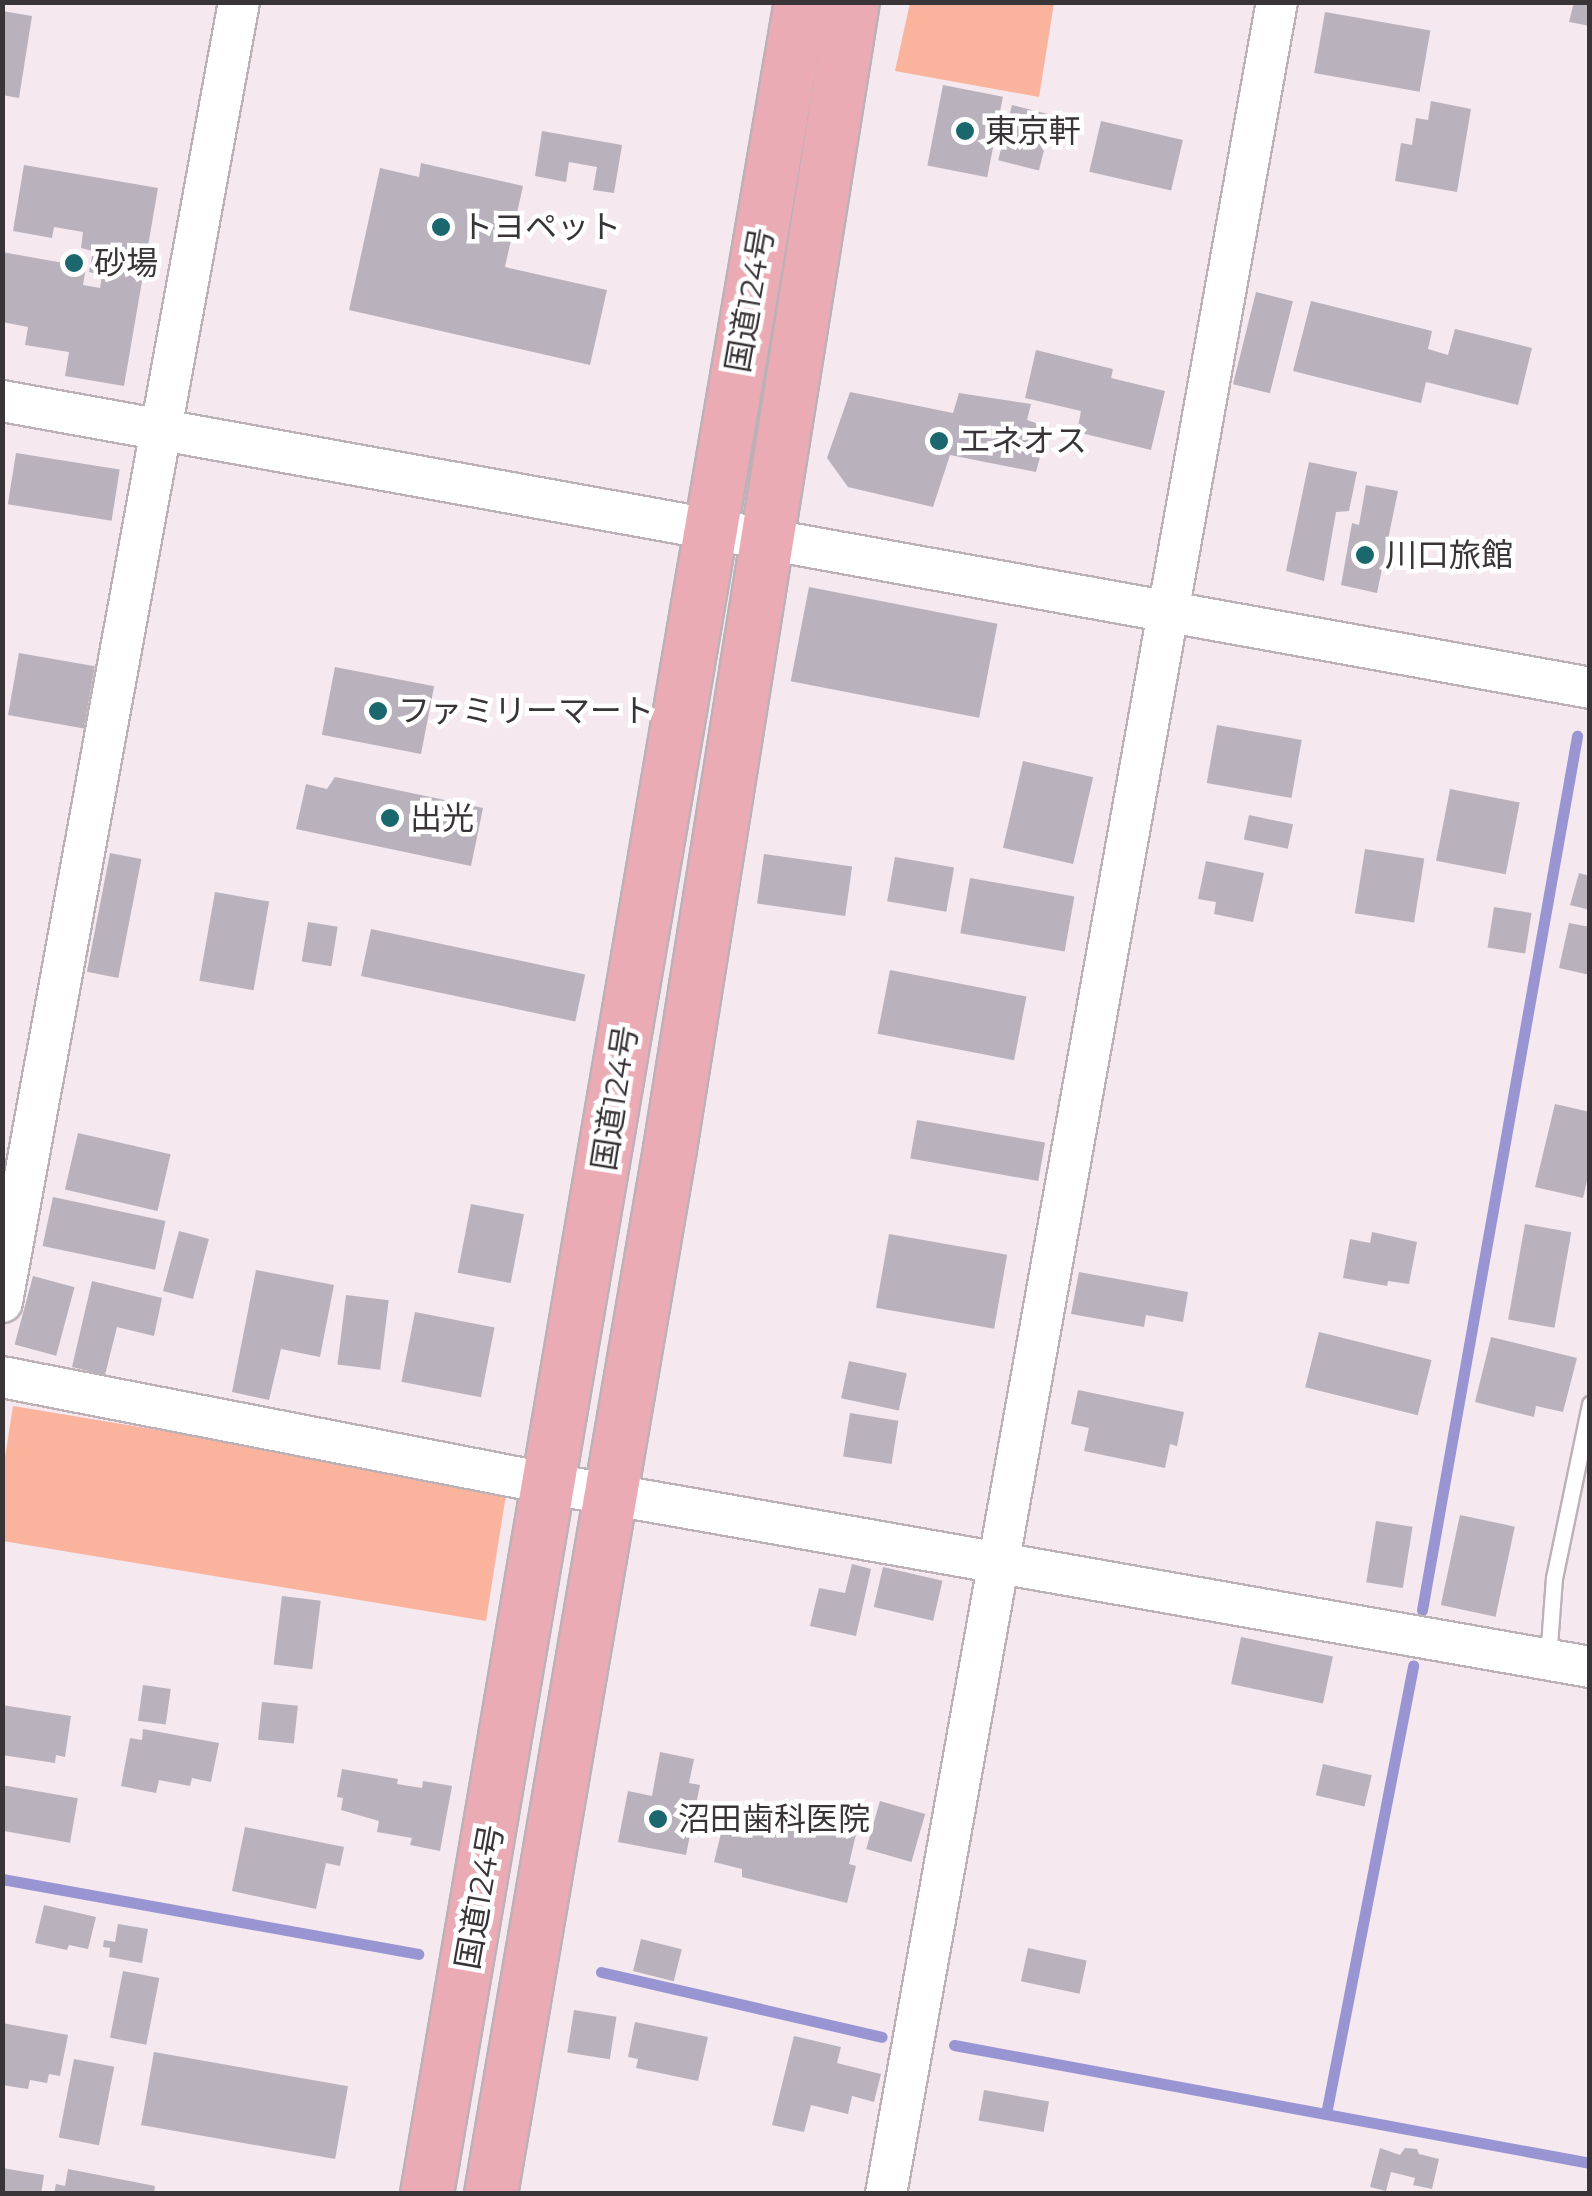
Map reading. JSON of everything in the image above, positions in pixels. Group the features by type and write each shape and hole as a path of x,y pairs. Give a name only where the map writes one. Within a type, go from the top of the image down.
{"highway":[{"name":"国道124号","path":"427,2194 801,2"},
{"name":"国道124号","path":"491,2194 612,1494 853,2"}],"street":[{"path":"2,1302 240,2"},
{"path":"886,2194 1277,2"},
{"path":"2,401 1590,688"},
{"path":"2,1377 551,1484 998,1559 1590,1666"}],"lane":[{"path":"1548,1659 1554,1578 1590,1404"}],"shaded area":[{"path":"910,3 1054,3 1039,97 895,71"},
{"path":"13,1406 507,1488 486,1621 3,1541 3,1470"}],"building":[{"path":"1574,2 1590,2 1590,26 1569,22"},
{"path":"2,11 32,16 19,98 2,95"},
{"path":"1325,12 1430,31 1420,92 1314,73"},
{"name":"東京軒","path":"943,85 1003,97 987,177 927,165"},
{"path":"1431,101 1471,109 1457,192 1395,181 1401,143 1412,145 1416,118 1428,120"},
{"path":"1012,105 1053,115 1039,170 998,160"},
{"path":"1101,121 1183,140 1171,191 1089,172"},
{"path":"542,131 622,145 614,193 593,190 597,167 569,162 566,182 535,176"},
{"name":"トヨペット","path":"421,163 523,186 505,267 607,290 590,365 349,310 380,168 419,177"},
{"path":"24,165 158,188 124,386 65,376 69,352 25,345 28,327 2,322 2,252 86,267 83,285 100,288 102,275 89,272 93,251 81,248 83,232 54,227 52,238 13,231"},
{"path":"1256,292 1293,301 1270,393 1233,384"},
{"path":"1311,301 1432,331 1428,349 1448,355 1455,329 1532,348 1518,405 1426,382 1421,403 1293,371"},
{"path":"1036,350 1113,369 1111,378 1165,391 1151,450 1077,432 1081,411 1025,398"},
{"name":"エネオス","path":"850,392 953,413 959,393 1031,404 1027,420 1048,427 1036,472 950,455 933,507 848,487 827,458"},
{"path":"16,453 120,469 112,521 8,504"},
{"path":"1309,462 1357,472 1349,511 1336,512 1324,581 1286,571"},
{"name":"川口旅館","path":"1366,485 1398,491 1377,593 1341,585 1352,523 1359,525"},
{"path":"809,587 997,624 979,718 791,681"},
{"path":"19,653 95,666 84,728 8,715"},
{"name":"ファミリーマート","path":"335,667 434,686 421,754 322,735"},
{"path":"1217,725 1302,740 1291,798 1207,783"},
{"path":"1023,761 1093,777 1073,864 1003,848"},
{"name":"出光","path":"335,777 483,808 471,866 296,829 306,784 327,789"},
{"path":"1450,789 1520,803 1506,874 1436,861"},
{"path":"1249,815 1293,824 1288,849 1244,839"},
{"path":"1365,849 1424,858 1414,923 1355,913"},
{"path":"110,853 141,859 118,978 87,972"},
{"path":"764,854 852,866 845,916 757,904"},
{"path":"895,857 954,867 946,912 887,901"},
{"path":"1206,861 1264,873 1253,922 1214,914 1216,902 1198,899"},
{"path":"1579,873 1590,876 1590,910 1570,905"},
{"path":"970,878 1074,896 1065,952 960,933"},
{"path":"215,892 269,902 254,990 199,981"},
{"path":"1494,907 1532,913 1525,953 1488,947"},
{"path":"308,922 338,927 331,966 302,962"},
{"path":"1569,923 1590,927 1590,975 1559,968"},
{"path":"371,929 585,975 575,1021 361,976"},
{"path":"890,970 1026,997 1014,1060 878,1034"},
{"path":"1555,1104 1590,1112 1590,1168 1583,1198 1535,1187"},
{"path":"917,1120 1045,1143 1038,1181 910,1158"},
{"path":"78,1133 171,1154 158,1211 65,1190"},
{"path":"53,1197 165,1221 155,1270 43,1246"},
{"path":"471,1204 524,1214 511,1283 458,1273"},
{"path":"1525,1224 1571,1232 1554,1328 1508,1320"},
{"path":"179,1231 209,1239 193,1299 163,1291"},
{"path":"1372,1232 1417,1242 1409,1284 1388,1281 1387,1286 1343,1278 1350,1239 1370,1243"},
{"path":"889,1234 1007,1255 994,1329 876,1308"},
{"path":"256,1270 334,1285 320,1357 281,1349 269,1400 232,1392"},
{"path":"1079,1272 1188,1292 1183,1322 1146,1315 1144,1327 1071,1314"},
{"path":"33,1276 75,1287 56,1356 15,1345"},
{"path":"92,1281 162,1298 154,1336 117,1327 105,1375 72,1367"},
{"path":"346,1295 389,1300 380,1370 337,1364"},
{"path":"415,1312 495,1327 481,1397 401,1382"},
{"path":"1319,1332 1432,1360 1418,1415 1305,1387"},
{"path":"1491,1337 1577,1358 1563,1412 1536,1406 1534,1417 1475,1402"},
{"path":"849,1361 907,1373 899,1410 841,1398"},
{"path":"1078,1390 1184,1412 1177,1446 1170,1444 1165,1468 1084,1451 1089,1428 1071,1424"},
{"path":"850,1413 898,1421 892,1464 843,1456"},
{"path":"1460,1515 1515,1527 1496,1617 1441,1605"},
{"path":"1376,1521 1413,1527 1403,1588 1366,1582"},
{"path":"852,1564 871,1569 856,1636 810,1626 819,1588 845,1593"},
{"path":"883,1567 942,1581 933,1621 874,1607"},
{"path":"282,1596 321,1601 312,1669 274,1664"},
{"path":"1241,1637 1333,1657 1323,1703 1231,1684"},
{"path":"143,1685 171,1689 166,1725 138,1721"},
{"path":"262,1702 298,1706 294,1744 258,1740"},
{"path":"2,1705 71,1716 65,1757 56,1755 55,1763 2,1755"},
{"path":"143,1729 219,1743 211,1782 192,1778 190,1786 159,1780 156,1793 121,1786 130,1738 142,1740"},
{"name":"沼田歯科医院","path":"660,1752 694,1759 689,1783 700,1785 686,1855 618,1842 628,1791 652,1796"},
{"path":"1323,1764 1372,1775 1365,1806 1316,1795"},
{"path":"342,1769 398,1779 397,1784 422,1788 423,1781 452,1786 440,1851 410,1845 412,1838 377,1832 379,1821 341,1810 343,1798 337,1797"},
{"path":"2,1785 78,1798 70,1843 2,1831"},
{"path":"880,1801 925,1814 911,1862 866,1849"},
{"path":"726,1813 806,1833 809,1817 857,1830 849,1864 856,1866 847,1903 742,1877 742,1869 714,1862"},
{"path":"245,1827 344,1847 340,1866 326,1863 316,1909 232,1891"},
{"path":"44,1905 96,1917 88,1949 69,1945 67,1950 35,1943"},
{"path":"118,1924 148,1929 142,1963 109,1957 110,1948 103,1947 104,1940 115,1942"},
{"path":"641,1939 682,1949 674,1981 633,1971"},
{"path":"1028,1948 1087,1960 1080,1994 1021,1981"},
{"path":"123,1971 159,1978 146,2045 110,2038"},
{"path":"574,2010 616,2017 610,2059 567,2052"},
{"path":"635,2022 708,2037 698,2081 636,2068 638,2059 628,2057"},
{"path":"2,2023 68,2035 60,2076 49,2074 47,2083 30,2080 28,2089 2,2085"},
{"path":"794,2036 841,2047 837,2063 881,2074 874,2102 852,2096 848,2114 811,2105 804,2132 772,2125"},
{"path":"154,2052 348,2086 335,2159 141,2125"},
{"path":"74,2059 114,2067 99,2145 59,2138"},
{"path":"984,2090 1049,2101 1044,2132 979,2121"},
{"path":"1380,2148 1400,2155 1405,2148 1417,2149 1419,2154 1439,2159 1432,2189 1413,2185 1415,2178 1391,2172 1386,2191 1370,2187"},
{"path":"2,2168 44,2175 41,2194 2,2194"},
{"path":"68,2169 155,2186 154,2194 54,2194 56,2184 65,2186"}],"waterway":[{"path":"1422,1610 1577,736"},
{"path":"1326,2114 1413,1665"},
{"path":"2,1879 418,1954"},
{"path":"601,1972 882,2037"},
{"path":"954,2045 1590,2163"}],"place":[{"name":"東京軒","path":"965,131"},
{"name":"トヨペット","path":"441,227"},
{"name":"砂場","path":"74,263"},
{"name":"エネオス","path":"939,441"},
{"name":"川口旅館","path":"1365,555"},
{"name":"ファミリーマート","path":"378,711"},
{"name":"出光","path":"390,818"},
{"name":"沼田歯科医院","path":"658,1819"}]}
